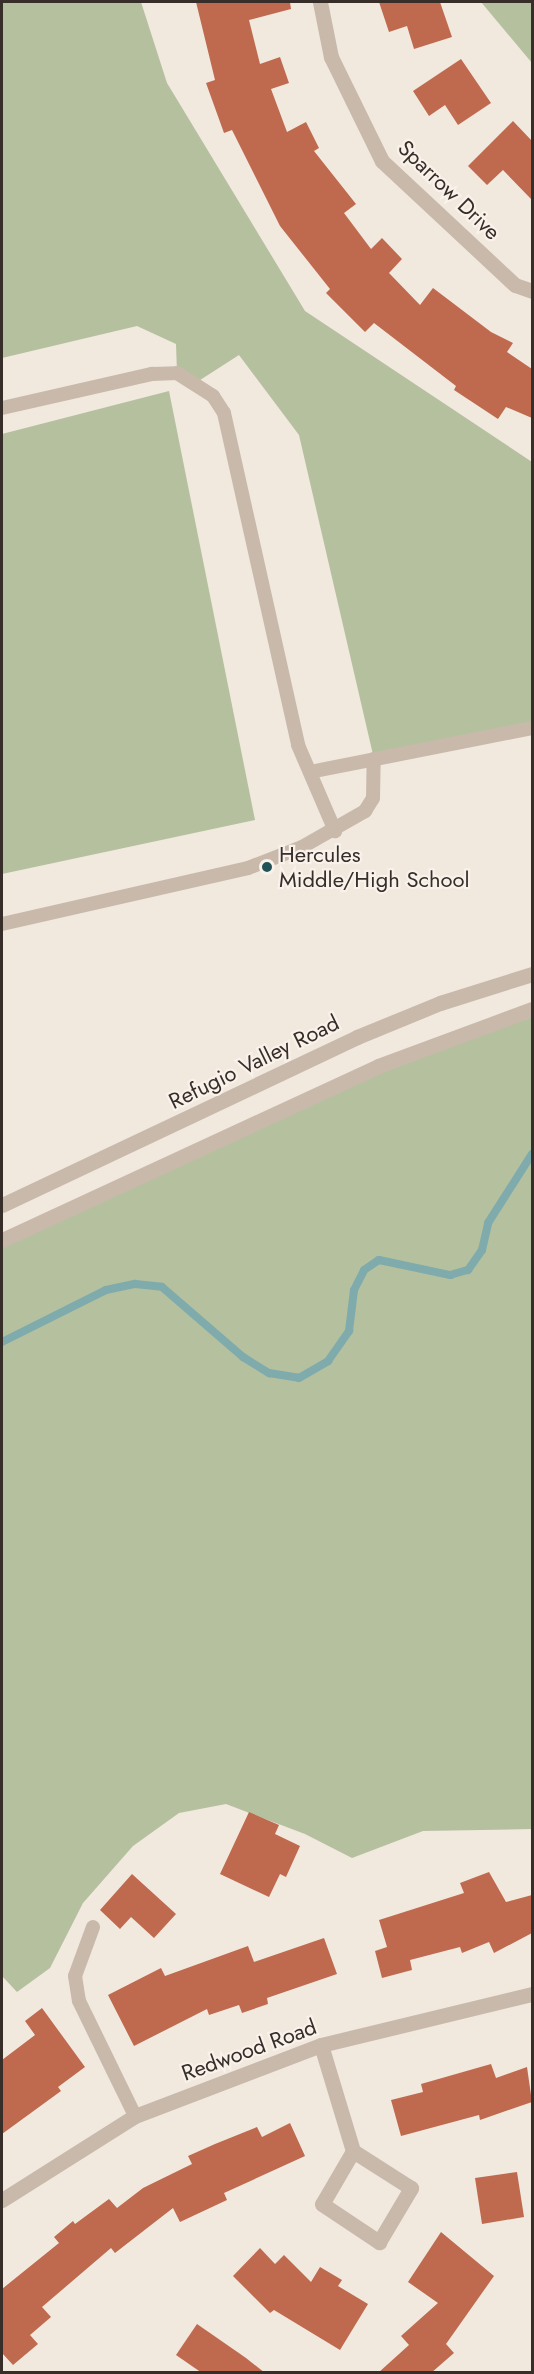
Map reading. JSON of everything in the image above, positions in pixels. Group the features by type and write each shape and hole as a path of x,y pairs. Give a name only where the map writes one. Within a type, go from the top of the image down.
{"street":[{"name":"Sparrow Drive","path":"320,2 331,57 382,161 515,285 532,291"},
{"name":"Refugio Valley Road","path":"2,1205 357,1036 440,1003 532,974"},
{"path":"2,1240 378,1066 532,1009"},
{"name":"Redwood Road","path":"2,2200 135,2116 321,2045 532,1994"},
{"path":"321,2045 353,2151 411,2188 379,2242 322,2204 353,2151"}],"lane":[{"path":"2,408 152,374 177,373 213,396 224,413 298,745 335,831"},
{"path":"310,772 532,728"},
{"path":"2,924 248,868 335,831 356,820 373,798 374,759"},
{"path":"93,1928 75,1976 79,2001 135,2116"}],"green space":[{"path":"2,2 141,2 167,83 305,311 532,462 532,728 374,759 299,435 239,355 197,382 177,373 176,344 137,326 2,358"},
{"path":"481,2 532,2 532,63"},
{"path":"169,391 255,820 2,874 2,434"},
{"path":"532,1009 532,1829 423,1831 352,1858 305,1834 226,1804 179,1813 133,1846 83,1903 50,1968 17,1992 2,1976 2,1240 378,1066"}],"building":[{"path":"196,2 290,2 291,9 249,20 260,64 280,57 289,83 271,89 287,132 306,122 319,148 314,151 356,204 344,213 371,249 382,238 402,259 389,273 420,305 433,288 491,332 513,343 507,352 532,369 532,418 506,407 498,419 454,390 456,386 374,323 365,332 326,293 330,289 280,226 232,130 224,133 206,83 215,80"},
{"path":"379,2 440,2 452,37 414,49 407,26 389,32"},
{"path":"461,59 491,103 458,125 445,105 429,116 413,91"},
{"path":"513,121 532,141 532,200 503,170 487,185 468,166"},
{"path":"249,1812 279,1825 275,1834 300,1846 286,1877 280,1874 269,1897 220,1874"},
{"path":"489,1872 506,1902 532,1895 532,1933 494,1953 489,1942 462,1953 460,1947 410,1960 412,1970 382,1978 375,1951 387,1947 379,1920 464,1893 460,1883"},
{"path":"132,1874 176,1914 154,1938 131,1917 120,1929 100,1910"},
{"path":"324,1938 337,1974 267,1998 268,2004 242,2013 239,2005 209,2015 207,2009 134,2046 108,1995 161,1968 165,1976 248,1946 254,1962"},
{"path":"42,2008 85,2067 58,2087 61,2091 2,2134 2,2060 35,2035 25,2021"},
{"path":"491,2064 496,2078 527,2067 532,2102 480,2120 479,2115 401,2136 391,2100 423,2092 421,2084"},
{"path":"290,2123 305,2156 224,2193 227,2200 180,2222 173,2208 115,2253 111,2248 42,2307 51,2317 30,2335 38,2344 13,2365 2,2353 2,2289 59,2243 54,2237 73,2221 75,2224 109,2199 117,2208 143,2188 192,2164 188,2156 257,2127 262,2137"},
{"path":"517,2172 524,2217 482,2224 475,2178"},
{"path":"441,2232 494,2276 446,2344 454,2353 431,2373 378,2373 409,2345 401,2336 438,2303 408,2282"},
{"path":"260,2248 275,2264 284,2255 311,2282 320,2267 342,2280 338,2286 368,2304 340,2350 274,2310 270,2313 233,2276"},
{"path":"197,2324 265,2373 202,2373 176,2355"}],"waterway":[{"path":"2,1342 106,1290 135,1284 162,1287 243,1357 269,1373 299,1378 328,1361 349,1331 354,1290 364,1270 379,1260 450,1275 468,1270 482,1250 488,1223 532,1154"}],"place":[{"name":"Hercules Middle/High School","path":"267,867"}]}
